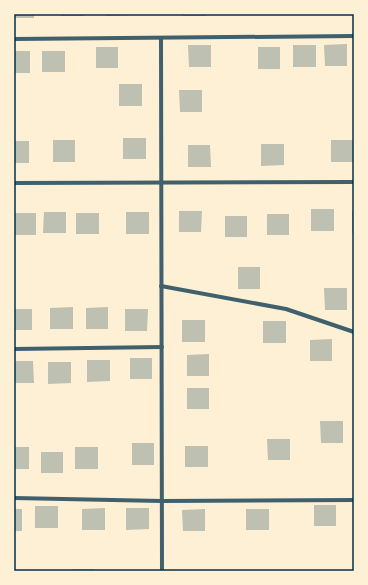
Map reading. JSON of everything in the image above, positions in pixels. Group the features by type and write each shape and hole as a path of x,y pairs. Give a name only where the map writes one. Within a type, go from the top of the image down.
{"street":[{"path":"14,39 354,36"},
{"path":"161,38 162,571"},
{"path":"14,183 354,182"},
{"path":"162,286 286,309 354,332"},
{"path":"14,349 162,347"},
{"path":"14,498 162,501 354,500"}],"building":[{"path":"14,14 34,14 34,18 14,18"},
{"path":"61,14 84,14 84,16 61,16"},
{"path":"106,14 129,14 129,15 106,16"},
{"path":"183,14 206,14 206,16 183,16"},
{"path":"347,44 347,66 325,66 324,45"},
{"path":"188,45 211,45 211,67 189,67"},
{"path":"293,45 316,45 316,67 293,67"},
{"path":"96,47 118,47 118,68 96,68"},
{"path":"258,47 280,47 280,69 258,69"},
{"path":"14,51 30,51 30,73 14,73"},
{"path":"42,51 65,51 65,72 42,72"},
{"path":"119,84 142,84 142,106 119,106"},
{"path":"179,90 202,90 202,112 180,112"},
{"path":"123,138 146,138 146,159 123,159"},
{"path":"53,140 75,140 75,162 53,162"},
{"path":"331,140 354,140 354,162 331,162"},
{"path":"14,141 29,141 29,163 14,163"},
{"path":"261,144 284,144 284,165 261,166"},
{"path":"188,145 210,145 211,167 188,167"},
{"path":"311,209 334,209 334,231 311,231"},
{"path":"179,211 202,211 201,232 179,232"},
{"path":"352,211 354,211 354,233 352,233"},
{"path":"44,212 66,212 66,233 43,233"},
{"path":"126,212 149,212 149,234 126,234"},
{"path":"14,213 36,213 36,235 14,235"},
{"path":"76,213 99,213 99,234 76,234"},
{"path":"267,214 289,214 289,235 267,235"},
{"path":"225,216 247,216 247,237 225,237"},
{"path":"238,267 260,267 260,289 238,289"},
{"path":"324,288 347,288 347,310 325,310"},
{"path":"73,307 73,329 50,329 50,308"},
{"path":"108,307 108,329 86,329 86,308"},
{"path":"14,309 32,309 32,330 14,330"},
{"path":"125,309 148,309 147,331 125,331"},
{"path":"182,320 205,320 205,342 182,342"},
{"path":"263,321 286,321 286,343 263,343"},
{"path":"332,339 332,361 310,361 310,340"},
{"path":"209,354 209,376 187,376 187,355"},
{"path":"130,358 152,358 152,379 130,379"},
{"path":"87,360 110,360 110,381 87,382"},
{"path":"14,361 33,361 34,383 14,383"},
{"path":"48,362 71,362 71,383 48,384"},
{"path":"187,388 209,388 209,409 187,409"},
{"path":"320,421 343,421 343,443 321,443"},
{"path":"267,439 290,439 290,460 268,460"},
{"path":"132,443 154,443 154,465 132,465"},
{"path":"185,446 208,446 208,467 185,467"},
{"path":"14,447 29,447 29,469 14,469"},
{"path":"75,447 98,447 98,469 75,469"},
{"path":"41,452 63,452 63,473 41,473"},
{"path":"314,505 336,505 336,526 314,526"},
{"path":"35,506 58,506 58,528 35,528"},
{"path":"105,508 105,530 82,530 82,509"},
{"path":"126,508 149,508 149,529 126,530"},
{"path":"14,509 22,509 22,531 14,531"},
{"path":"205,509 205,531 183,531 182,510"},
{"path":"246,509 269,509 269,530 246,530"},
{"path":"72,569 94,569 94,571 72,571"}]}
